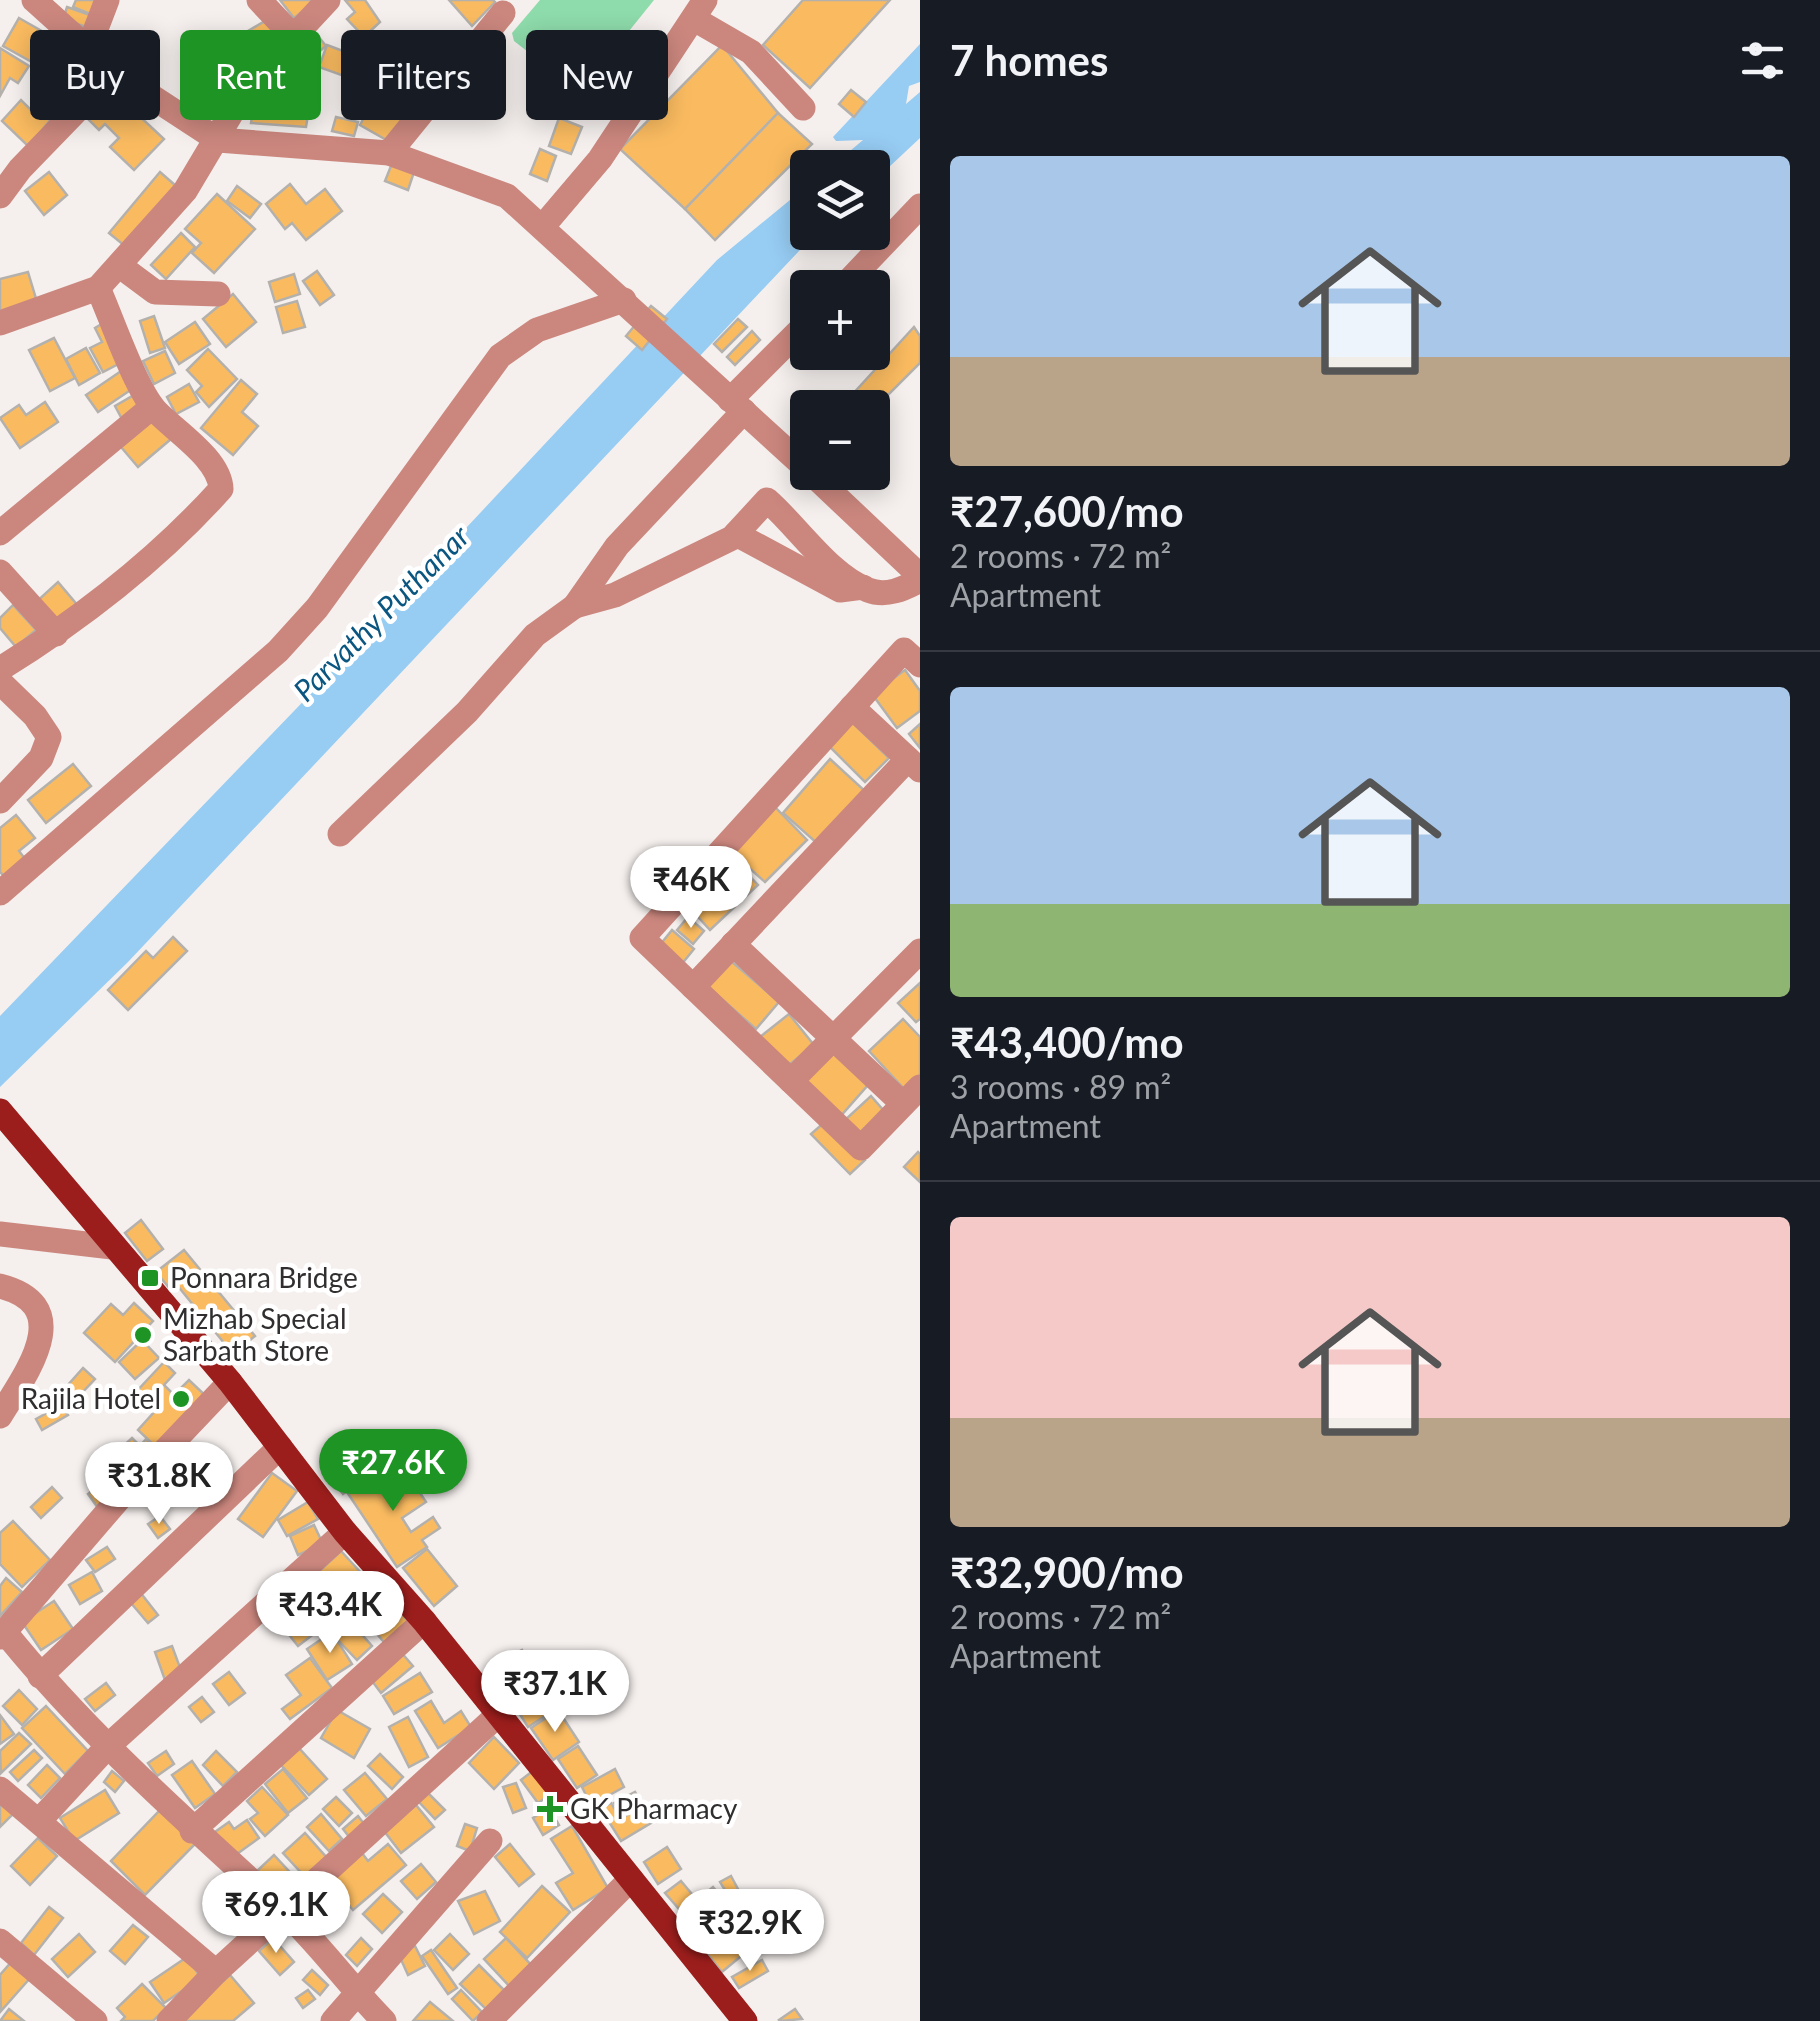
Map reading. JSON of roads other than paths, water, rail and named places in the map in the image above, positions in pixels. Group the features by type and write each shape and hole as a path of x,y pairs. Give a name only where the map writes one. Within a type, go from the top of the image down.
{"main road":[{"path":"1,1112 230,1382 346,1532 424,1621 745,2021"}],"street":[{"path":"34,0 70,30"},
{"path":"95,30 107,0"},
{"path":"259,0 287,30"},
{"path":"299,30 328,0"},
{"path":"544,226 600,159 700,10 751,52 802,108"},
{"path":"389,153 503,13"},
{"path":"160,102 218,140 389,153 507,196 790,454"},
{"path":"0,196 67,120"},
{"path":"0,323 98,288 184,191 229,120"},
{"path":"859,270 920,206"},
{"path":"120,266 155,292 218,294"},
{"path":"0,669 56,634 167,542 221,489 220,480 202,456 152,407 98,288"},
{"path":"0,892 278,650 317,608 500,356 537,330 632,308"},
{"path":"340,834 466,712 535,635 575,606 617,546 790,343"},
{"path":"0,533 152,407"},
{"path":"736,534 840,590 863,586 898,592 920,578 829,490"},
{"path":"575,606 615,595 736,534 767,500 837,568 863,586"},
{"path":"0,572 56,634"},
{"path":"733,944 835,1036 912,1095 861,1148 642,938 904,650 920,665"},
{"path":"0,682 35,716 49,737 41,758 0,802"},
{"path":"693,986 914,764 852,706"},
{"path":"791,1080 920,951"},
{"path":"0,1234 112,1247"},
{"path":"0,1286 27,1300 42,1332 36,1355 0,1416"},
{"path":"230,1382 117,1501 2,1634 192,1831 284,1910 384,2021"},
{"path":"40,1676 280,1447"},
{"path":"39,1821 108,1746 346,1532"},
{"path":"192,1831 424,1621"},
{"path":"170,2021 216,1972 499,1714"},
{"path":"0,1790 216,1972"},
{"path":"332,2021 490,1841"},
{"path":"489,2021 630,1879"},
{"path":"0,1941 95,2021"}],"water":[{"path":"920,44 920,82 909,86 906,104 920,92 920,122 890,154 890,150 851,150 863,140 836,141 833,137"},
{"path":"790,200 790,250 800,250 128,962 0,1087 0,1016 320,684 717,260"}],"waterway":[{"name":"Parvathy Puthanar","path":"890,151 920,123"}],"place":[{"name":"Ponnara Bridge","path":"150,1278"},
{"name":"Mizhab Special Sarbath Store","path":"143,1335"},
{"name":"Rajila Hotel","path":"181,1399"},
{"name":"GK Pharmacy","path":"550,1809"}]}
